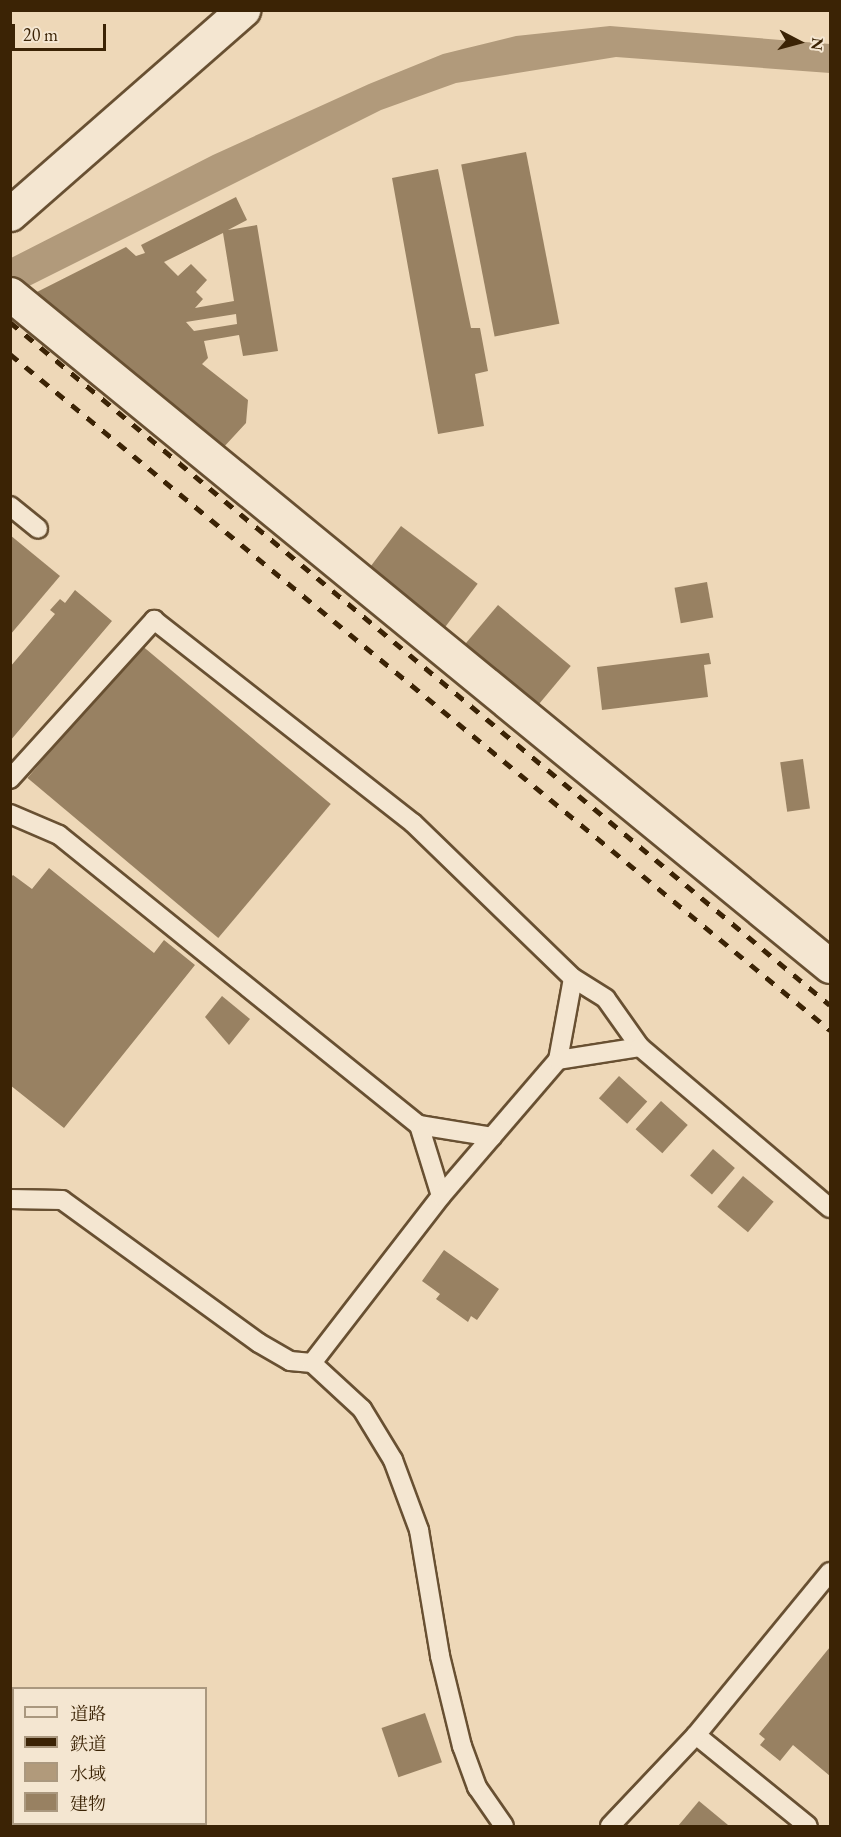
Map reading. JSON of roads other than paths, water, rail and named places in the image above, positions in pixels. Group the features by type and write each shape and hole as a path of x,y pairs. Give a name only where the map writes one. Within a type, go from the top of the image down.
{"street":[{"path":"10,214 243,10"},
{"path":"14,297 831,966"}],"lane":[{"path":"10,506 38,529"},
{"path":"10,779 154,620 413,823 573,978 606,999 640,1047 831,1208"},
{"path":"10,814 59,835 419,1125 492,1137"},
{"path":"312,1363 441,1196 558,1060 573,978"},
{"path":"558,1060 640,1047"},
{"path":"419,1125 441,1196"},
{"path":"10,1199 62,1200 259,1343 290,1361 312,1363 362,1409 393,1460 419,1530 462,1746 477,1787 504,1827"},
{"path":"610,1827 696,1735 831,1572"},
{"path":"696,1735 808,1827"}],"water":[{"path":"610,26 830,44 830,73 616,57 456,83 381,110 11,295 11,258 213,155 369,84 443,54 516,36"}],"railway":[{"path":"10,322 830,1005"},
{"path":"10,354 830,1030"}]}
